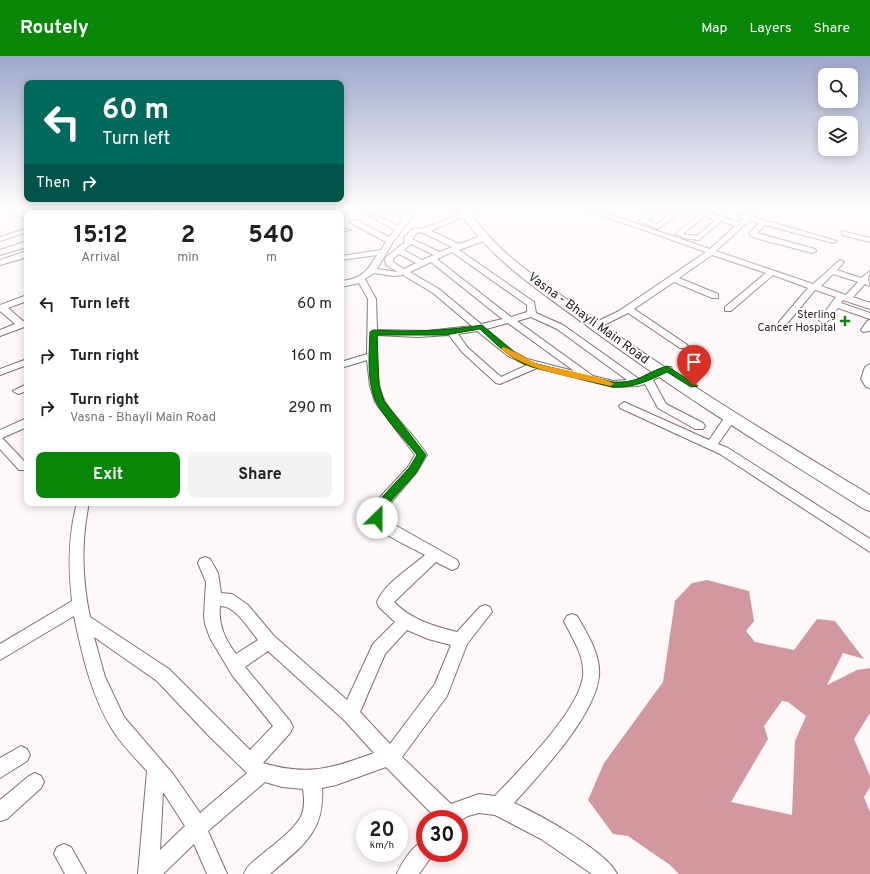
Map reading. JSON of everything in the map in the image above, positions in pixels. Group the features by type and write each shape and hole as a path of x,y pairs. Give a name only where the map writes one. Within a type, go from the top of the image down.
{"main road":[{"name":"Vasna - Bhayli Main Road","path":"491,246 496,252 731,417 870,504"},
{"name":"Vasna - Bhayli Main Road","path":"498,246 502,251 596,323"},
{"name":"Vasna - Bhayli Main Road","path":"664,370 870,495"}],"street":[{"path":"0,253 20,246"},
{"path":"344,283 361,279 371,270 387,246"},
{"path":"405,246 388,261 389,263 436,291 482,327 511,354 523,361 613,384 643,381 664,370"},
{"path":"422,246 441,255"},
{"path":"452,246 531,304 532,314"},
{"path":"371,270 393,274 404,272 461,246"},
{"path":"698,246 870,306"},
{"path":"596,323 618,311 713,246"},
{"path":"795,246 812,251"},
{"path":"596,323 629,309 704,258 709,250"},
{"path":"399,251 423,264"},
{"path":"344,258 383,252"},
{"path":"0,263 24,255"},
{"path":"432,259 510,320 593,380"},
{"path":"782,324 840,262"},
{"path":"832,271 867,282"},
{"path":"728,309 772,272"},
{"path":"824,320 836,304 867,282 870,273"},
{"path":"361,279 372,299 372,356 375,386 380,402 421,455 412,470 376,511 377,518 381,524 452,564"},
{"path":"673,279 715,296"},
{"path":"1,308 24,299"},
{"path":"836,304 870,316"},
{"path":"1,308 24,324"},
{"path":"629,309 683,346"},
{"path":"373,332 405,334 451,332 482,327 532,314 560,327 643,381 662,406 699,426"},
{"path":"0,333 24,324"},
{"path":"451,332 465,350 500,381 535,365"},
{"path":"344,364 372,356"},
{"path":"0,372 24,363"},
{"path":"870,367 866,379 870,386"},
{"path":"624,406 724,451 870,546"},
{"path":"711,445 731,417"},
{"path":"0,435 24,423"},
{"path":"0,442 23,466"},
{"path":"82,506 77,518 76,546 79,605 97,675 111,711 118,723 156,768 189,813 217,874"},
{"path":"436,554 400,585 384,602 397,617 423,631 461,640"},
{"path":"148,874 197,828 256,768 284,727 236,664 215,633 212,622 214,600 212,574 205,563"},
{"path":"214,600 227,600 243,610 269,641 350,714 389,757 442,810"},
{"path":"0,653 79,605"},
{"path":"83,621 163,675 256,768 282,778 312,780 336,776 389,757 401,746 441,690 461,640 466,632 485,612"},
{"path":"500,806 570,720 589,689 591,675 589,655 572,620"},
{"path":"350,714 379,649 406,621"},
{"path":"236,664 269,641"},
{"path":"0,768 21,755"},
{"path":"148,874 156,768"},
{"path":"254,874 299,833 311,818 314,805 312,780"},
{"path":"0,812 35,782"},
{"path":"462,810 469,806 483,803 500,806 551,833 596,863 607,874"},
{"path":"64,854 76,874"},
{"path":"407,874 416,862"}],"shaded area":[{"path":"707,580 749,591 754,621 746,631 755,642 794,650 817,619 835,621 864,659 843,653 827,685 857,670 870,668 870,713 854,739 870,776 870,787 864,797 870,812 870,874 679,874 670,865 628,836 613,834 588,800 604,763 663,682 675,601 692,583","holes":["782,701 788,702 806,716 795,741 792,815 731,802 768,739 764,726"]}],"slow traffic":[{"path":"505,348 511,354 523,361 610,384"}],"place":[{"name":"Sterling Cancer Hospital","path":"845,321"}],"route":[{"path":"377,518 376,511 380,505 412,470 421,455 380,402 375,386 373,368 373,332 405,334 445,333 482,327 511,354 523,361 535,365 599,381 625,385 638,383 667,369 694,386"}]}
